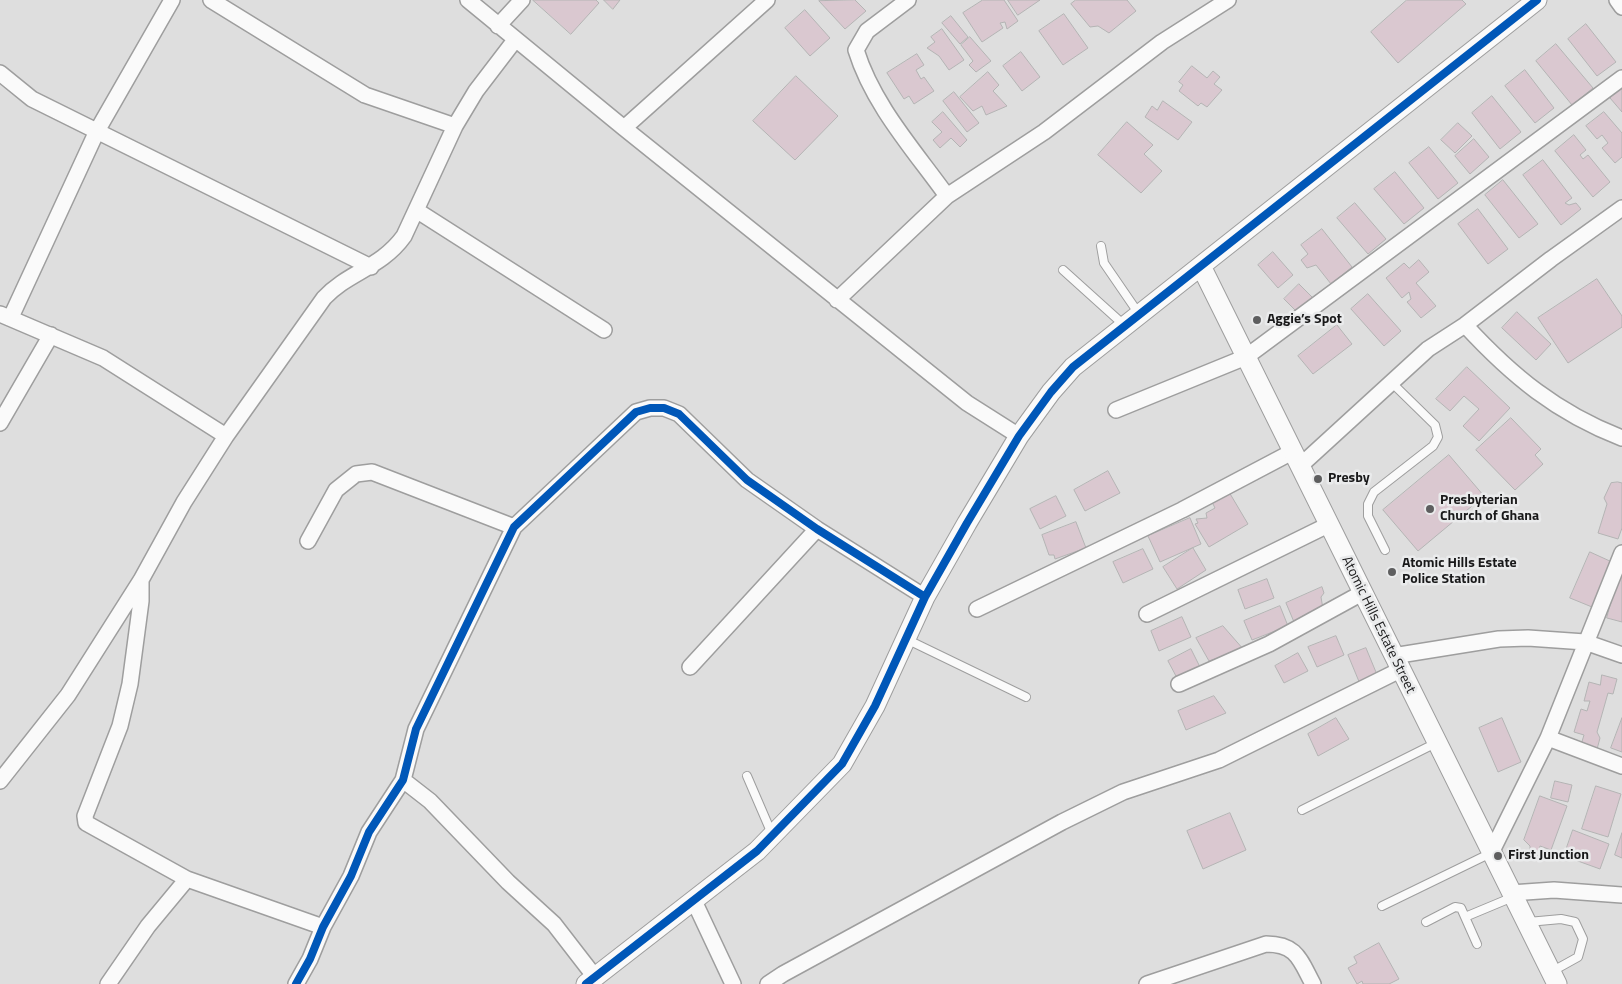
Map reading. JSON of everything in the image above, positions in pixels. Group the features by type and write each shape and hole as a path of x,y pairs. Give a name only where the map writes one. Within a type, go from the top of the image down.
{"street":[{"path":"172,0 98,131 5,316 103,358 226,436"},
{"path":"211,0 364,96 455,126"},
{"path":"468,0 515,40 967,404 1019,436"},
{"path":"498,26 522,0"},
{"path":"624,128 767,0"},
{"path":"908,0 867,31 856,50 862,70 879,102 946,196"},
{"path":"837,300 946,196 1044,132 1162,42 1228,0"},
{"path":"403,780 430,801 508,882 554,924 591,980 757,851 842,764 875,706 925,597 1019,436 1050,392 1073,367 1537,0"},
{"path":"1617,0 1622,7"},
{"path":"0,781 68,695 141,580 184,502 226,436 324,298 333,288 371,268 398,245 455,126 476,91 515,40"},
{"path":"0,73 32,100 98,131 371,268"},
{"path":"1116,410 1246,357 1622,78"},
{"path":"977,609 1182,510 1296,459 1391,382 1428,349 1465,325 1551,259 1622,208"},
{"path":"416,210 604,330"},
{"name":"Atomic Hills Estate Street","path":"1201,266 1396,663 1554,978"},
{"path":"1465,325 1498,361 1568,414 1622,438"},
{"path":"0,423 51,335"},
{"path":"296,984 310,960 323,927 351,876 369,832 403,780 416,728 514,527 636,412 650,408 664,408 678,414 747,480 818,529 925,597"},
{"path":"308,541 336,490 356,474 372,472 514,527"},
{"path":"1147,614 1328,525"},
{"path":"690,667 818,529"},
{"path":"1491,853 1548,738 1622,553"},
{"path":"141,580 141,602 130,684 120,726 85,816 86,823 187,880 323,927"},
{"path":"1179,684 1270,644 1362,593"},
{"path":"768,984 791,969 1062,822 1123,792 1219,760 1396,663 1498,639 1528,638 1585,642 1622,655"},
{"path":"1548,738 1622,766"},
{"path":"108,984 148,926 187,880"},
{"path":"1512,895 1554,890 1622,895"},
{"path":"694,900 733,984"},
{"path":"1147,984 1266,944 1280,944 1291,948 1313,984"}],"lane":[{"path":"1101,246 1104,263 1132,320"},
{"path":"1064,270 1132,320"},
{"path":"1385,550 1368,516 1368,504 1374,492 1433,446 1438,437 1435,425 1391,382"},
{"path":"906,639 1026,697"},
{"path":"1302,810 1436,743"},
{"path":"747,776 773,836"},
{"path":"1382,906 1491,853"},
{"path":"1465,917 1512,895"},
{"path":"1426,922 1455,908 1461,908 1477,944"},
{"path":"1526,922 1561,919 1576,922 1583,939 1578,957 1554,978"}],"building":[{"path":"533,0 596,0 599,3 571,34"},
{"path":"604,0 620,0 613,9"},
{"path":"855,0 866,11 845,29 819,1"},
{"path":"983,0 1004,0 1018,21 1007,29 1005,22 1000,23 1003,28 982,42 963,13"},
{"path":"1008,0 1040,0 1018,15"},
{"path":"1076,0 1127,0 1136,11 1109,33 1098,26 1090,27 1071,4"},
{"path":"1407,0 1462,0 1466,4 1398,63 1371,32"},
{"path":"805,10 830,38 810,56 785,28"},
{"path":"1064,14 1088,48 1063,65 1039,31"},
{"path":"951,16 968,37 960,44 942,23"},
{"path":"1586,24 1616,62 1597,76 1568,39"},
{"path":"942,29 964,60 949,70 939,56 927,48 935,42 931,37"},
{"path":"970,37 991,61 976,72 969,65 973,61 961,45"},
{"path":"1556,44 1593,88 1572,105 1536,61"},
{"path":"1021,52 1040,77 1022,91 1003,66"},
{"path":"917,54 924,65 916,70 921,79 924,77 934,91 914,104 909,96 904,99 887,73"},
{"path":"1192,66 1207,78 1213,71 1220,77 1214,84 1222,90 1207,107 1201,103 1198,106 1179,91 1183,85 1179,82"},
{"path":"1525,70 1554,108 1535,123 1505,86"},
{"path":"988,72 999,85 993,91 1007,106 986,115 982,106 973,111 960,97"},
{"path":"796,76 838,116 795,160 753,121"},
{"path":"1622,88 1622,112 1610,98"},
{"path":"954,92 979,123 967,132 943,101"},
{"path":"1492,96 1521,132 1500,149 1472,113"},
{"path":"1163,101 1192,122 1178,140 1145,117 1152,106 1157,110"},
{"path":"943,112 967,140 960,147 951,138 940,148 933,140 942,132 932,122"},
{"path":"1604,112 1622,133 1622,157 1615,163 1602,148 1608,143 1602,135 1597,139 1586,126"},
{"path":"1127,122 1153,145 1144,154 1162,171 1141,193 1098,155"},
{"path":"1458,123 1472,136 1455,153 1441,140"},
{"path":"1574,135 1586,150 1580,155 1583,159 1588,155 1610,182 1593,197 1555,151"},
{"path":"1474,139 1489,157 1470,174 1455,156"},
{"path":"1429,147 1458,183 1438,199 1409,163"},
{"path":"1543,160 1572,198 1565,203 1569,205 1576,203 1581,209 1561,225 1523,175"},
{"path":"1395,172 1424,208 1404,224 1374,189"},
{"path":"1503,180 1538,224 1519,238 1485,195"},
{"path":"1355,203 1386,239 1368,254 1337,218"},
{"path":"1478,209 1508,249 1488,264 1458,224"},
{"path":"1322,229 1352,267 1331,284 1316,265 1307,268 1301,260 1308,254 1301,245"},
{"path":"1273,252 1293,275 1278,288 1258,265"},
{"path":"1419,260 1429,272 1416,283 1436,306 1421,318 1407,302 1411,299 1409,292 1402,298 1386,278 1404,263 1409,268"},
{"path":"1597,279 1622,316 1622,327 1568,363 1538,318"},
{"path":"1299,284 1314,299 1299,314 1284,299"},
{"path":"1368,294 1401,331 1384,346 1351,309"},
{"path":"1517,312 1551,344 1536,360 1502,328"},
{"path":"1337,325 1352,344 1313,374 1298,356"},
{"path":"1467,367 1510,408 1479,441 1463,426 1479,409 1464,396 1450,411 1436,399"},
{"path":"1511,418 1541,449 1535,455 1543,464 1515,490 1476,450"},
{"path":"1449,455 1484,496 1418,551 1383,510"},
{"path":"1108,471 1120,493 1085,511 1074,490"},
{"path":"1611,483 1622,483 1622,528 1618,539 1598,533 1607,504 1604,498"},
{"path":"1229,492 1248,524 1209,547 1195,524 1198,523 1196,519 1207,518 1206,513 1215,508 1212,502"},
{"path":"1056,496 1066,516 1040,529 1030,509"},
{"path":"1190,518 1201,544 1160,562 1148,536"},
{"path":"1076,522 1086,548 1055,559 1054,555 1049,555 1042,535"},
{"path":"1193,548 1206,570 1177,589 1163,567"},
{"path":"1143,549 1153,569 1123,583 1113,562"},
{"path":"1590,552 1612,562 1592,607 1570,598"},
{"path":"1622,563 1622,622 1607,618"},
{"path":"1267,579 1274,598 1245,609 1238,590"},
{"path":"1322,587 1324,593 1321,597 1323,609 1294,622 1286,603"},
{"path":"1280,606 1288,626 1252,640 1244,621"},
{"path":"1182,617 1191,637 1159,651 1151,631"},
{"path":"1223,626 1244,650 1209,661 1196,638"},
{"path":"1336,636 1344,655 1317,667 1308,647"},
{"path":"1366,648 1378,677 1360,684 1348,655"},
{"path":"1191,649 1200,667 1177,678 1168,661"},
{"path":"1298,653 1308,671 1284,683 1275,666"},
{"path":"1602,675 1617,679 1613,694 1608,693 1597,732 1600,738 1596,753 1580,748 1584,735 1574,732 1581,709 1587,711 1590,701 1584,701 1589,682 1600,685"},
{"path":"1214,696 1226,713 1186,730 1178,711"},
{"path":"1336,718 1349,739 1318,756 1308,734"},
{"path":"1502,718 1521,762 1498,772 1479,728"},
{"path":"1622,718 1622,752 1611,748"},
{"path":"1555,781 1572,785 1568,802 1551,798"},
{"path":"1596,786 1621,794 1608,837 1582,829"},
{"path":"1540,796 1567,806 1551,850 1540,846 1537,857 1530,854 1530,846 1524,840"},
{"path":"1230,813 1246,850 1203,869 1187,831"},
{"path":"1573,830 1609,844 1600,869 1564,856"},
{"path":"1622,833 1622,858 1615,855"},
{"path":"1379,943 1399,979 1389,984 1363,984 1362,981 1357,984 1348,968 1357,963 1354,957"}],"cycle path":[{"path":"586,984 757,851 842,764 875,706 925,597 967,523 1019,436 1051,392 1073,367 1537,0"},
{"path":"296,984 310,959 323,927 351,876 369,832 403,780 416,729 514,527 636,412 650,408 664,408 679,414 747,480 817,529 925,597"}],"place":[{"name":"Aggie’s Spot","path":"1257,320"},
{"name":"Presby","path":"1318,479"},
{"name":"Presbyterian Church of Ghana","path":"1430,509"},
{"name":"Atomic Hills Estate Police Station","path":"1392,572"},
{"name":"First Junction","path":"1498,856"}]}
